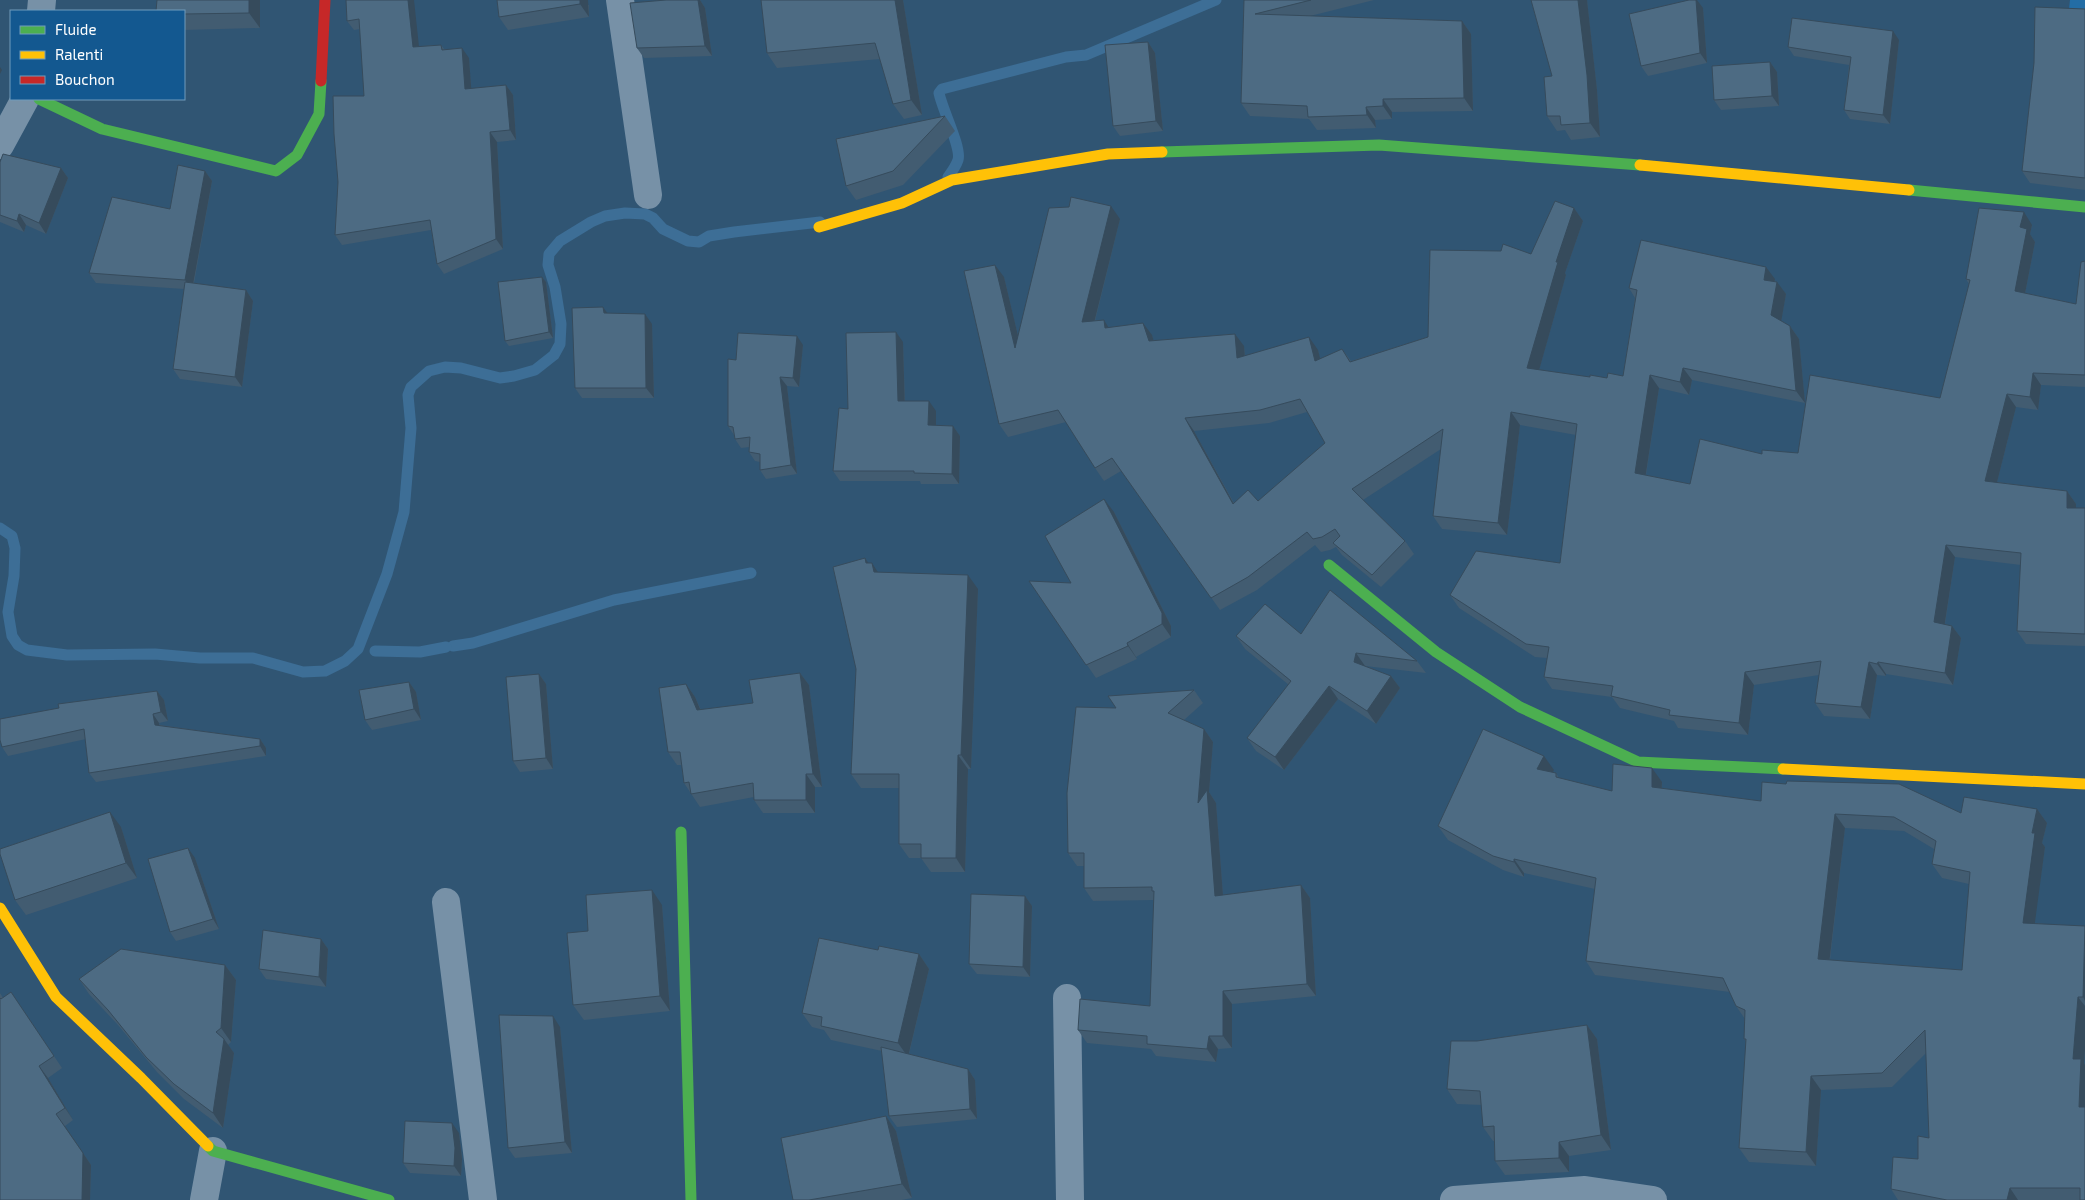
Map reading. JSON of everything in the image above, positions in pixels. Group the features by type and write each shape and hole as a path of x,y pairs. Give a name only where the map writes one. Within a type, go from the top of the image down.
{"street":[{"path":"41,100 102,129 276,171 298,155 319,114 325,0"},
{"path":"620,0 648,195"},
{"path":"0,145 24,100"},
{"path":"819,227 902,203 952,180 1108,154 1379,145 1577,159 2085,207"},
{"path":"1329,565 1436,652 1520,707 1638,762 2085,784"},
{"path":"680,832 691,1200"},
{"path":"446,902 483,1200"},
{"path":"0,908 56,997 141,1078 213,1151 389,1200"},
{"path":"1067,998 1070,1200"},
{"path":"204,1200 213,1151"},
{"path":"1454,1200 1585,1190 1653,1200"}],"shaded area":[{"path":"2070,0 2085,0 2085,9 2069,9"}],"building":[{"path":"157,0 249,0 249,13 185,14 185,10 156,10"},
{"path":"346,0 408,0 413,47 441,45 442,50 462,48 465,89 506,85 510,130 490,132 496,239 437,264 430,220 335,235 338,182 333,96 364,96 359,19 347,21"},
{"path":"497,0 580,0 580,4 499,17"},
{"path":"698,0 705,46 637,48 630,3"},
{"path":"761,0 895,0 911,100 893,104 875,43 767,53"},
{"path":"1244,0 1311,0 1255,14 1462,21 1464,98 1383,99 1383,106 1366,107 1367,115 1308,117 1307,106 1241,103"},
{"path":"1531,0 1578,0 1587,75 1590,123 1561,125 1560,116 1547,116 1544,77 1552,76"},
{"path":"1696,0 1700,53 1641,66 1629,14"},
{"path":"2035,7 2085,9 2085,178 2022,171 2034,63"},
{"path":"1792,18 1893,31 1883,115 1844,110 1851,57 1788,47"},
{"path":"1148,42 1156,121 1113,126 1105,45"},
{"path":"1770,62 1772,96 1714,100 1712,66"},
{"path":"945,116 893,171 846,186 836,139"},
{"path":"3,154 61,168 39,223 19,214 17,221 0,215 0,162"},
{"path":"178,165 205,171 185,280 89,273 112,197 170,209"},
{"path":"1071,197 1111,206 1082,322 1104,320 1105,328 1143,323 1149,341 1235,334 1237,358 1309,337 1315,361 1342,349 1350,362 1428,337 1430,250 1501,251 1503,244 1531,254 1555,201 1574,208 1556,262 1558,262 1527,368 1590,377 1590,375 1607,378 1608,373 1623,376 1637,290 1629,288 1641,240 1766,267 1764,280 1777,282 1771,315 1790,326 1796,391 1683,368 1680,382 1650,375 1635,473 1690,484 1700,439 1762,454 1762,450 1798,453 1810,375 1940,398 1970,280 1966,279 1979,208 2024,212 2020,227 2027,229 2015,291 2076,304 2081,262 2085,261 2085,375 2033,373 2030,397 2007,394 1985,481 2067,491 2067,508 2085,508 2085,634 2017,631 2021,553 1946,545 1934,622 1952,626 1945,673 1869,662 1861,707 1815,703 1821,661 1745,672 1739,723 1669,715 1670,710 1611,696 1613,686 1544,677 1549,647 1526,644 1450,595 1476,551 1560,563 1577,424 1511,412 1498,523 1433,516 1443,429 1352,489 1405,541 1372,575 1333,543 1340,536 1335,529 1322,537 1313,539 1307,532 1248,577 1211,598 1112,458 1095,468 1058,410 999,424 964,271 995,265 1015,348 1049,208 1069,207","holes":["1300,399 1325,443 1258,501 1248,490 1233,504 1185,418 1260,410"]},
{"path":"542,277 549,332 505,341 498,282"},
{"path":"185,282 246,290 235,377 173,369"},
{"path":"603,307 604,313 645,314 646,388 575,388 572,308"},
{"path":"896,332 898,401 929,401 928,425 953,426 952,474 914,473 914,471 833,471 839,408 848,409 846,333"},
{"path":"738,333 797,336 793,378 780,377 791,465 760,470 760,454 749,452 750,437 735,439 733,427 728,426 728,359 736,360"},
{"path":"1104,499 1162,613 1162,624 1127,643 1128,646 1086,665 1029,581 1071,583 1045,536"},
{"path":"865,558 866,563 872,563 874,572 968,575 961,755 958,755 956,858 921,858 921,844 899,844 899,774 851,774 856,669 833,567"},
{"path":"1330,590 1417,661 1356,653 1354,662 1391,676 1367,711 1329,686 1275,757 1247,738 1291,681 1236,636 1265,604 1301,634"},
{"path":"800,673 813,774 806,774 806,800 754,800 753,783 691,794 689,782 684,783 680,752 668,752 659,688 686,684 697,710 753,703 749,680"},
{"path":"539,674 546,758 513,761 506,677"},
{"path":"409,682 414,709 365,720 359,690"},
{"path":"1194,690 1168,713 1204,729 1198,803 1207,790 1215,896 1301,885 1307,984 1223,991 1223,1036 1209,1036 1207,1049 1147,1044 1147,1036 1078,1030 1080,999 1150,1006 1154,891 1152,891 1152,887 1084,888 1084,853 1068,853 1067,793 1076,707 1116,708 1108,696"},
{"path":"157,691 161,712 153,714 155,725 260,739 260,746 89,773 84,729 2,747 0,719 59,708 58,704"},
{"path":"1483,729 1544,756 1537,769 1556,773 1556,777 1612,791 1613,764 1652,768 1652,787 1761,801 1762,782 1786,784 1787,781 1899,784 1961,813 1964,797 2037,809 2032,833 2035,833 2023,923 2085,926 2083,997 2078,997 2073,1059 2081,1059 2079,1107 2085,1107 2085,1200 2080,1200 2080,1188 2010,1188 2007,1200 1947,1200 1891,1189 1893,1157 1918,1159 1918,1136 1929,1138 1925,1030 1882,1073 1811,1076 1806,1152 1739,1148 1746,1039 1744,1039 1745,1010 1736,1006 1723,978 1586,961 1596,878 1493,856 1438,826","holes":["1835,814 1894,817 1936,841 1932,864 1970,872 1962,970 1818,959"]},
{"path":"110,812 126,863 15,900 0,849"},
{"path":"188,848 213,919 170,932 148,859"},
{"path":"652,890 660,996 573,1005 567,933 588,931 586,895"},
{"path":"971,894 1025,896 1023,967 969,964"},
{"path":"263,930 321,939 319,977 259,969"},
{"path":"819,938 878,950 879,946 919,954 898,1043 821,1026 822,1017 802,1013"},
{"path":"121,949 225,965 221,1028 216,1032 224,1039 213,1113 174,1084 146,1057 108,1010 79,979"},
{"path":"11,992 54,1056 39,1066 65,1108 56,1114 83,1153 82,1200 0,1200 0,998"},
{"path":"499,1015 553,1016 565,1142 508,1148"},
{"path":"1587,1025 1601,1135 1559,1142 1559,1158 1495,1161 1494,1126 1483,1127 1480,1091 1447,1089 1451,1041 1477,1041"},
{"path":"881,1047 968,1069 970,1109 889,1116"},
{"path":"886,1116 902,1184 809,1200 793,1200 781,1138"},
{"path":"405,1121 452,1123 455,1148 454,1166 403,1163"}],"waterway":[{"path":"948,177 958,160 958,154 955,138 939,93 942,89 1066,57 1086,55 1216,0"},
{"path":"0,528 12,536 15,548 14,576 8,612 12,636 18,645 27,650 67,655 155,654 200,658 253,658 303,672 325,671 345,661 358,649 387,574 404,512 411,428 408,395 411,387 429,371 445,367 461,368 500,378 535,370 554,355 560,344 561,324 555,287 548,265 549,254 560,241 591,222 605,216 625,213 645,214 653,218 663,229 688,241 699,242 709,236 820,222"},
{"path":"453,646 473,643 614,600 751,573"},
{"path":"375,651 420,652 446,647"}],"traffic: fast":[{"path":"41,100 102,129 276,171 297,155 319,114 321,81"},
{"path":"1162,152 1379,145 1640,165"},
{"path":"1909,190 2085,207"},
{"path":"1329,565 1436,652 1520,707 1638,762 1783,769"},
{"path":"681,832 691,1200"},
{"path":"208,1146 213,1151 389,1200"}],"traffic: slow":[{"path":"819,227 902,203 952,180 1108,154 1162,152"},
{"path":"1640,165 1909,190"},
{"path":"1783,769 2085,784"},
{"path":"0,908 56,997 141,1078 208,1146"}],"traffic: jam":[{"path":"321,81 325,0"}]}
